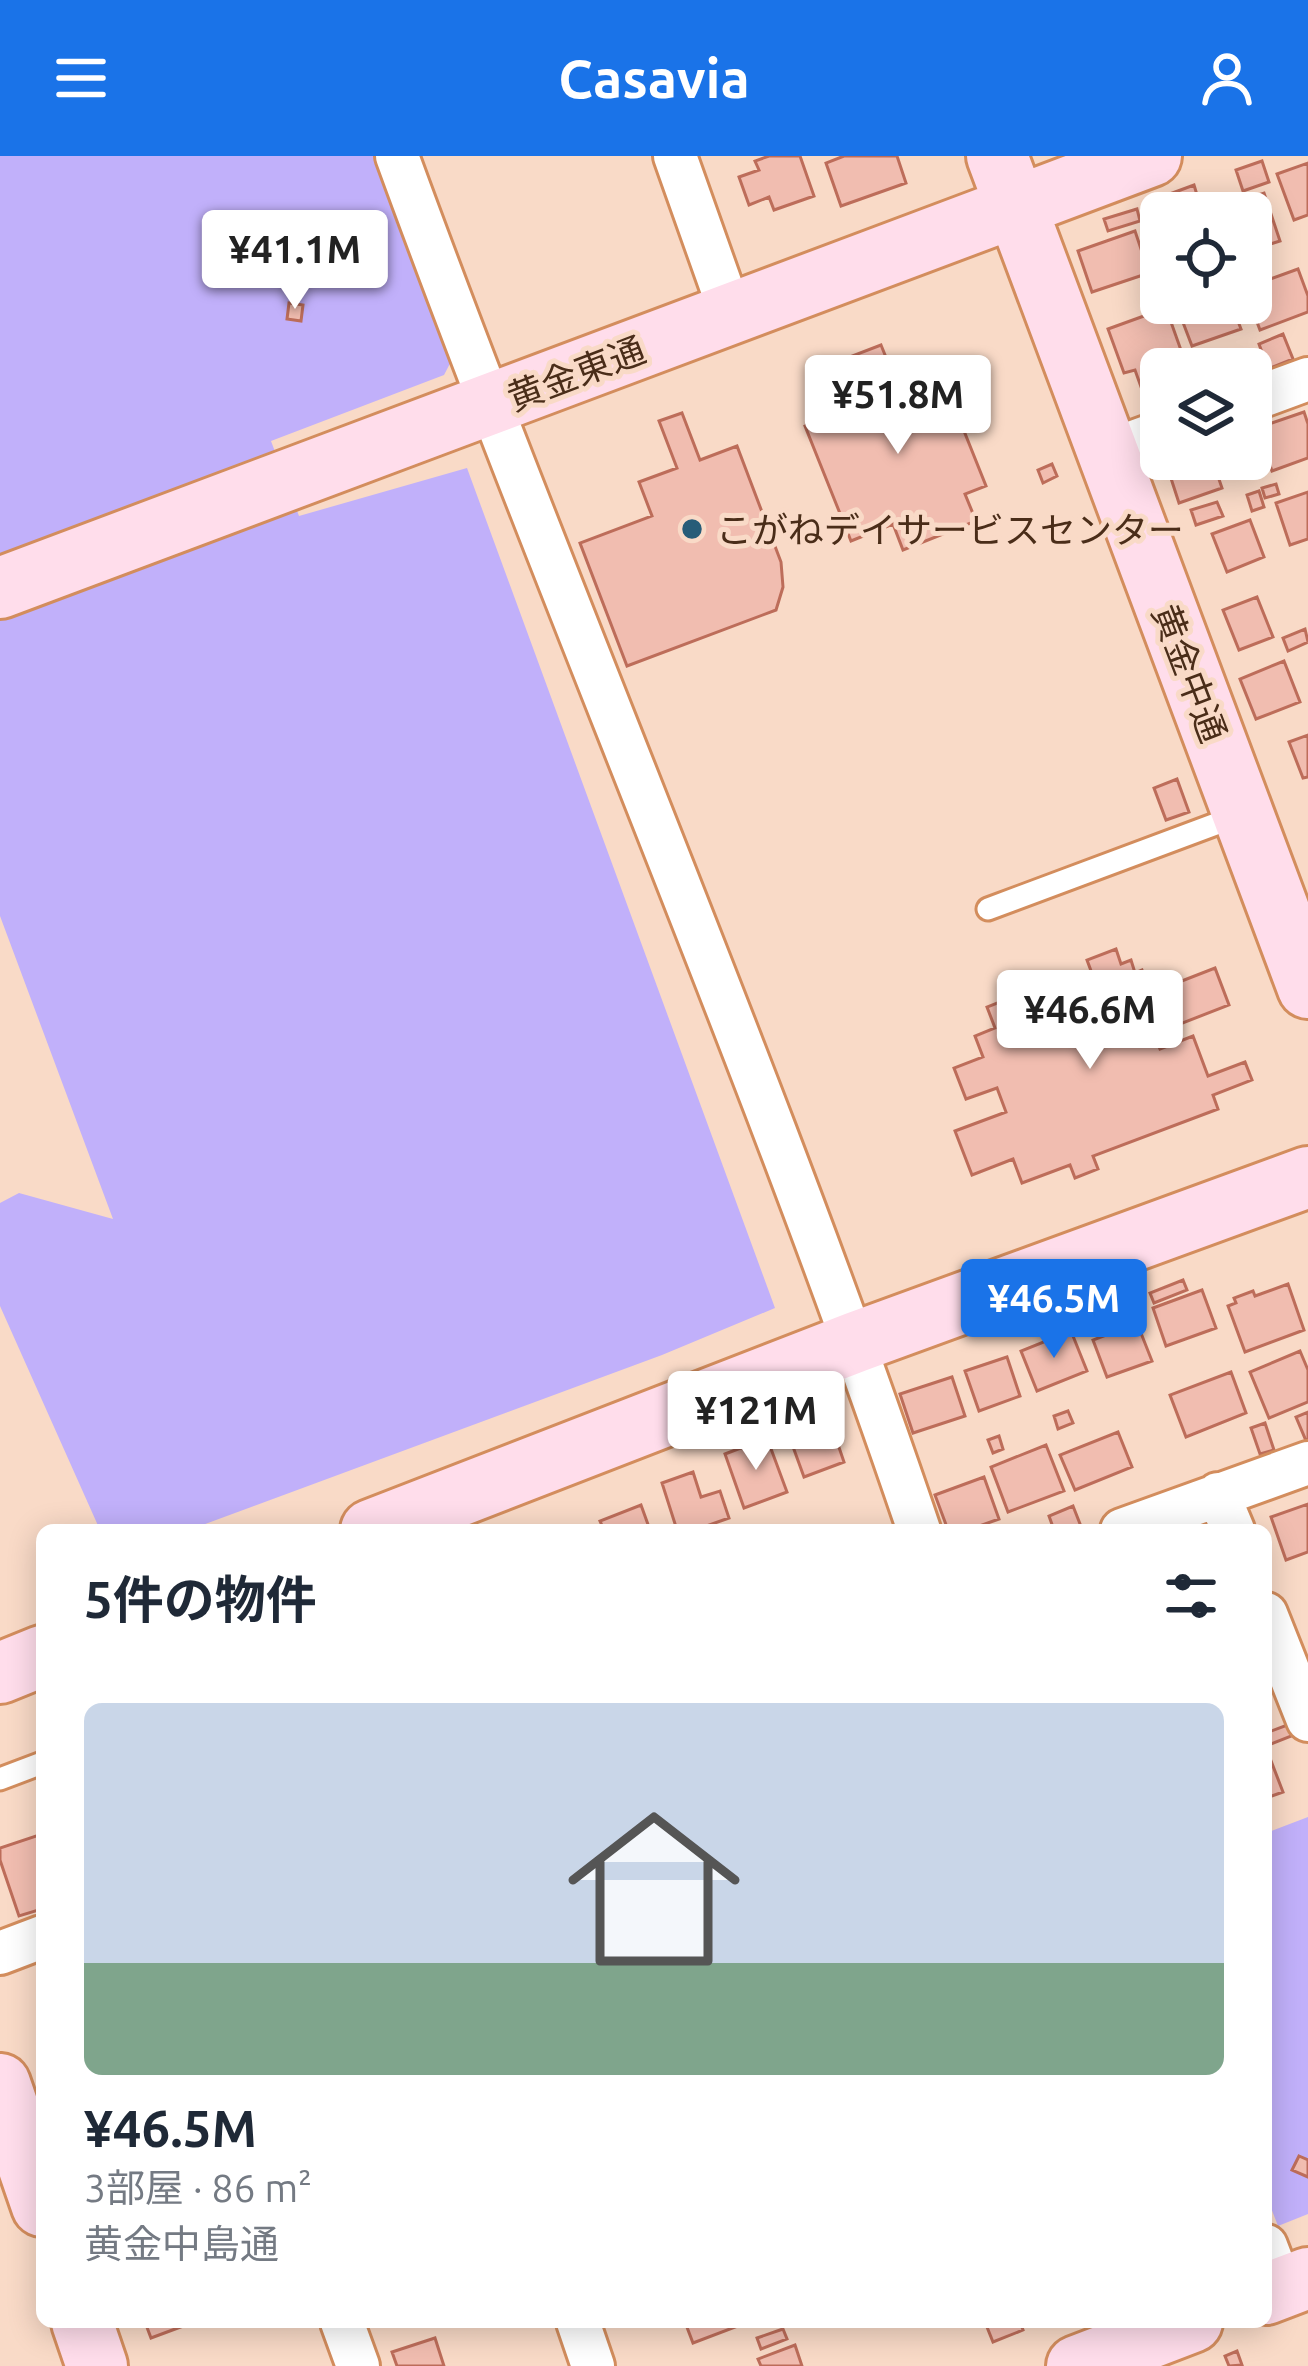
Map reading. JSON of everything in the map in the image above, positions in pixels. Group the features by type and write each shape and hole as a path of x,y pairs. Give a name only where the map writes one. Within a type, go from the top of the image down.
{"street":[{"path":"397,156 488,406 856,1342 918,1524"},
{"path":"675,156 731,314"},
{"name":"黄金東通","path":"0,588 731,314 1006,181 1151,156"},
{"name":"黄金中通","path":"1006,181 1134,442 1243,814 1308,988"},
{"path":"1272,392 1308,379"},
{"path":"386,1524 856,1342 1308,1177"},
{"path":"1157,1524 1226,1512 1308,1463"},
{"path":"1272,1629 1308,1720"},
{"path":"0,1672 36,1658"},
{"path":"0,1953 36,1939"},
{"path":"0,2084 36,2189"},
{"path":"84,2328 97,2366"},
{"path":"344,2328 358,2366"},
{"path":"580,2328 593,2366"},
{"path":"1077,2366 1176,2328"}],"lane":[{"path":"988,909 1243,814"},
{"path":"0,1779 36,1765"}],"shaded area":[{"path":"0,156 382,156 456,352 444,375 271,441 299,516 467,468 775,1308 662,1355 205,1524 97,1524 0,1306 0,1203 19,1193 113,1219 0,916"},
{"path":"1308,1817 1308,2214 1278,2226 1272,2210 1272,1831"}],"building":[{"path":"800,156 814,196 774,210 769,197 749,205 739,177 759,170 755,161"},
{"path":"844,156 897,156 906,183 841,206 826,163"},
{"path":"1262,161 1269,182 1243,191 1236,170"},
{"path":"1308,163 1308,215 1294,220 1277,174"},
{"path":"1137,209 1140,221 1108,231 1104,219"},
{"path":"1272,217 1280,241 1272,243"},
{"path":"345,227 365,235 355,259 334,251"},
{"path":"1135,231 1140,276 1092,292 1078,251"},
{"path":"1298,269 1308,296 1308,312 1260,330 1258,324 1272,324 1272,278"},
{"path":"289,303 303,305 301,321 287,319"},
{"path":"1140,317 1140,324 1172,324 1180,348 1140,348 1140,384 1135,370 1124,373 1108,329"},
{"path":"1184,324 1239,324 1241,329 1192,346"},
{"path":"1283,334 1293,359 1272,367 1272,348 1259,344"},
{"path":"881,345 898,387 940,371 986,486 965,494 976,521 903,550 893,524 851,541 805,426 870,400 852,356"},
{"path":"1304,412 1308,458 1272,471 1272,423"},
{"name":"こがねデイサービスセンター","path":"682,413 700,460 737,446 781,562 783,587 776,610 627,666 580,543 652,516 639,482 677,468 659,421"},
{"path":"1052,464 1057,476 1043,483 1038,470"},
{"path":"1172,480 1219,480 1222,488 1179,503"},
{"path":"1276,484 1279,494 1265,498 1262,488"},
{"path":"1259,491 1264,507 1252,511 1247,495"},
{"path":"1308,492 1308,539 1290,545 1276,503"},
{"path":"1217,502 1223,516 1196,525 1191,510"},
{"path":"1250,520 1264,557 1227,572 1212,534"},
{"path":"1257,597 1273,637 1239,650 1223,610"},
{"path":"1305,629 1308,642 1288,651 1283,638"},
{"path":"1284,661 1300,702 1256,719 1240,679"},
{"path":"1308,735 1308,777 1303,778 1289,742"},
{"path":"1177,779 1189,812 1166,820 1154,788"},
{"path":"1116,949 1121,964 1131,960 1135,973 1142,970 1151,993 1215,968 1229,1005 1154,1034 1160,1049 1193,1036 1208,1076 1245,1062 1252,1080 1213,1095 1218,1109 1093,1156 1098,1169 1075,1178 1070,1165 1022,1183 1013,1159 972,1175 955,1131 1006,1112 997,1088 966,1099 954,1068 983,1057 975,1036 995,1028 987,1007 1033,989 1043,1017 1100,995 1087,960"},
{"path":"1183,1280 1187,1290 1154,1303 1150,1293"},
{"path":"1288,1284 1304,1330 1245,1352 1228,1306 1236,1303 1234,1298 1253,1291 1255,1296"},
{"path":"1202,1290 1216,1328 1166,1346 1153,1308"},
{"path":"1101,1308 1106,1321 1094,1325 1089,1312"},
{"path":"1137,1323 1152,1361 1107,1377 1093,1340"},
{"path":"1071,1331 1087,1371 1037,1391 1021,1351"},
{"path":"1300,1351 1308,1370 1308,1402 1269,1418 1250,1372"},
{"path":"1007,1357 1020,1396 979,1411 965,1371"},
{"path":"1231,1372 1246,1413 1186,1437 1170,1395"},
{"path":"952,1377 965,1416 913,1433 900,1394"},
{"path":"1068,1411 1073,1423 1058,1429 1054,1416"},
{"path":"1308,1412 1308,1442 1307,1443 1296,1417"},
{"path":"829,1418 844,1462 804,1477 788,1433"},
{"path":"1265,1423 1274,1450 1260,1454 1251,1428"},
{"path":"1118,1432 1132,1467 1075,1490 1060,1455"},
{"path":"999,1436 1003,1449 993,1453 988,1440"},
{"path":"767,1438 787,1492 744,1508 725,1454"},
{"path":"1046,1445 1064,1491 1008,1512 991,1467"},
{"path":"693,1472 701,1497 720,1491 729,1518 712,1524 675,1524 662,1483"},
{"path":"984,1477 999,1519 985,1524 946,1524 935,1495"},
{"path":"1308,1504 1308,1552 1286,1560 1271,1517"},
{"path":"641,1505 648,1524 601,1524"},
{"path":"1073,1506 1080,1524 1052,1524 1049,1516"},
{"path":"1290,1724 1294,1735 1272,1744 1272,1731"},
{"path":"1272,1763 1283,1792 1272,1796"},
{"path":"36,1836 36,1911 19,1916 0,1848"},
{"path":"1299,2156 1308,2160 1308,2177 1292,2170"},
{"path":"147,2328 178,2328 151,2338"},
{"path":"687,2328 733,2328 693,2343"},
{"path":"987,2328 1022,2328 1023,2330 993,2342"},
{"path":"783,2329 787,2339 761,2349 757,2338"},
{"path":"435,2338 444,2366 397,2366 392,2352"},
{"path":"795,2345 802,2366 761,2366 758,2359"},
{"path":"1237,2351 1242,2365 1229,2366 1225,2356"}],"place":[{"name":"こがねデイサービスセンター","path":"692,529"}]}
